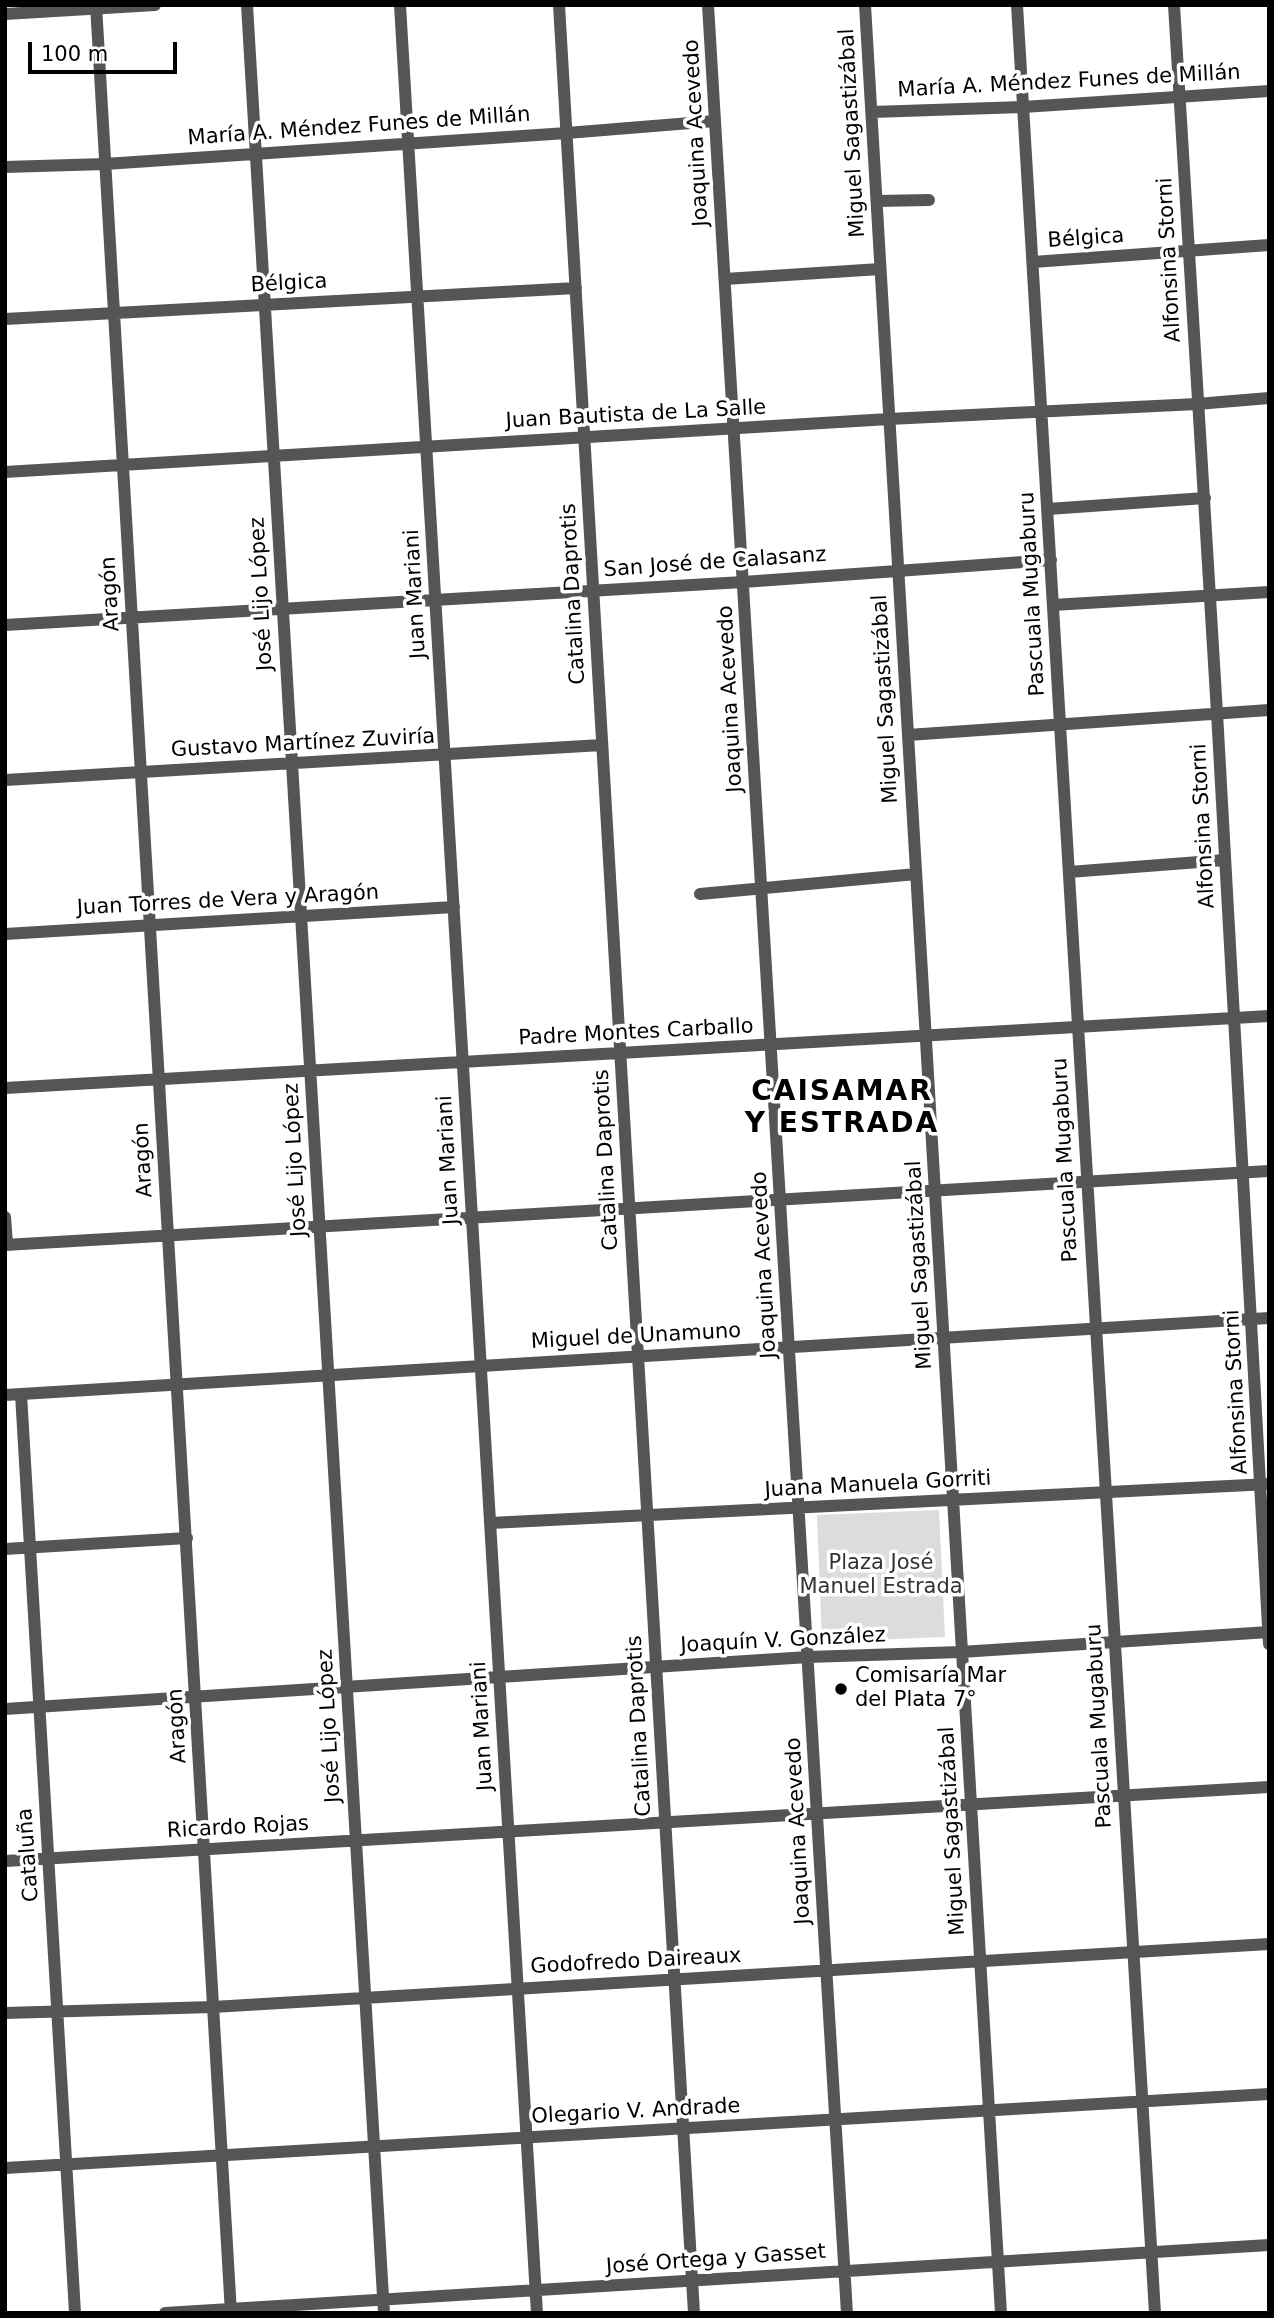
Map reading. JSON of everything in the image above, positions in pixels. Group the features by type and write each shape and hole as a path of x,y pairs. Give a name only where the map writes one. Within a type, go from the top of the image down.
{"street":[{"path":"5,14 155,5"},
{"name":"José Lijo López","path":"247,5 383,2306"},
{"name":"Juan Mariani","path":"400,5 537,2313"},
{"name":"Catalina Daprotis","path":"559,5 694,2313"},
{"name":"Joaquina Acevedo","path":"708,5 848,2313"},
{"name":"Miguel Sagastizábal","path":"865,5 1001,2313"},
{"name":"Pascuala Mugaburu","path":"1017,5 1155,2313"},
{"name":"Alfonsina Storni","path":"1174,5 1252,1319 1265,1484 1269,1644"},
{"name":"Aragón","path":"96,7 231,2311"},
{"name":"María A. Méndez Funes de Millán","path":"872,112 1023,107 1269,91"},
{"name":"María A. Méndez Funes de Millán","path":"5,167 408,144 715,121"},
{"path":"877,201 929,200"},
{"name":"Bélgica","path":"1033,262 1269,245"},
{"path":"725,279 880,269"},
{"name":"Bélgica","path":"5,319 576,288"},
{"name":"Juan Bautista de La Salle","path":"5,472 1269,398"},
{"path":"1048,509 1205,498"},
{"name":"San José de Calasanz","path":"5,625 743,582 1051,560"},
{"path":"1053,605 1269,592"},
{"path":"908,735 1269,710"},
{"name":"Gustavo Martínez Zuviría","path":"5,780 602,745"},
{"path":"1069,872 1226,860"},
{"path":"700,894 916,874"},
{"name":"Juan Torres de Vera y Aragón","path":"5,934 454,907"},
{"name":"Padre Montes Carballo","path":"5,1088 1269,1016"},
{"path":"5,1217 6,1245 1269,1171"},
{"name":"Miguel de Unamuno","path":"5,1395 1269,1318"},
{"name":"Cataluña","path":"20,1394 75,2313"},
{"name":"Juana Manuela Gorriti","path":"490,1523 1265,1484"},
{"path":"5,1549 187,1538"},
{"name":"Joaquín V. González","path":"5,1709 808,1657 961,1652 1268,1632"},
{"name":"Ricardo Rojas","path":"5,1861 1269,1787"},
{"name":"Godofredo Daireaux","path":"5,2013 213,2007 1269,1944"},
{"name":"Olegario V. Andrade","path":"5,2168 1269,2094"},
{"name":"José Ortega y Gasset","path":"165,2313 383,2306 536,2290 1269,2245"}],"green space":[{"name":"Plaza José Manuel Estrada","path":"939,1510 945,1637 822,1642 817,1515"}],"place":[{"name":"Comisaría Mar del Plata 7°","path":"841,1689"}],"district":[{"name":"CAISAMAR Y ESTRADA","path":"842,1109"}]}
